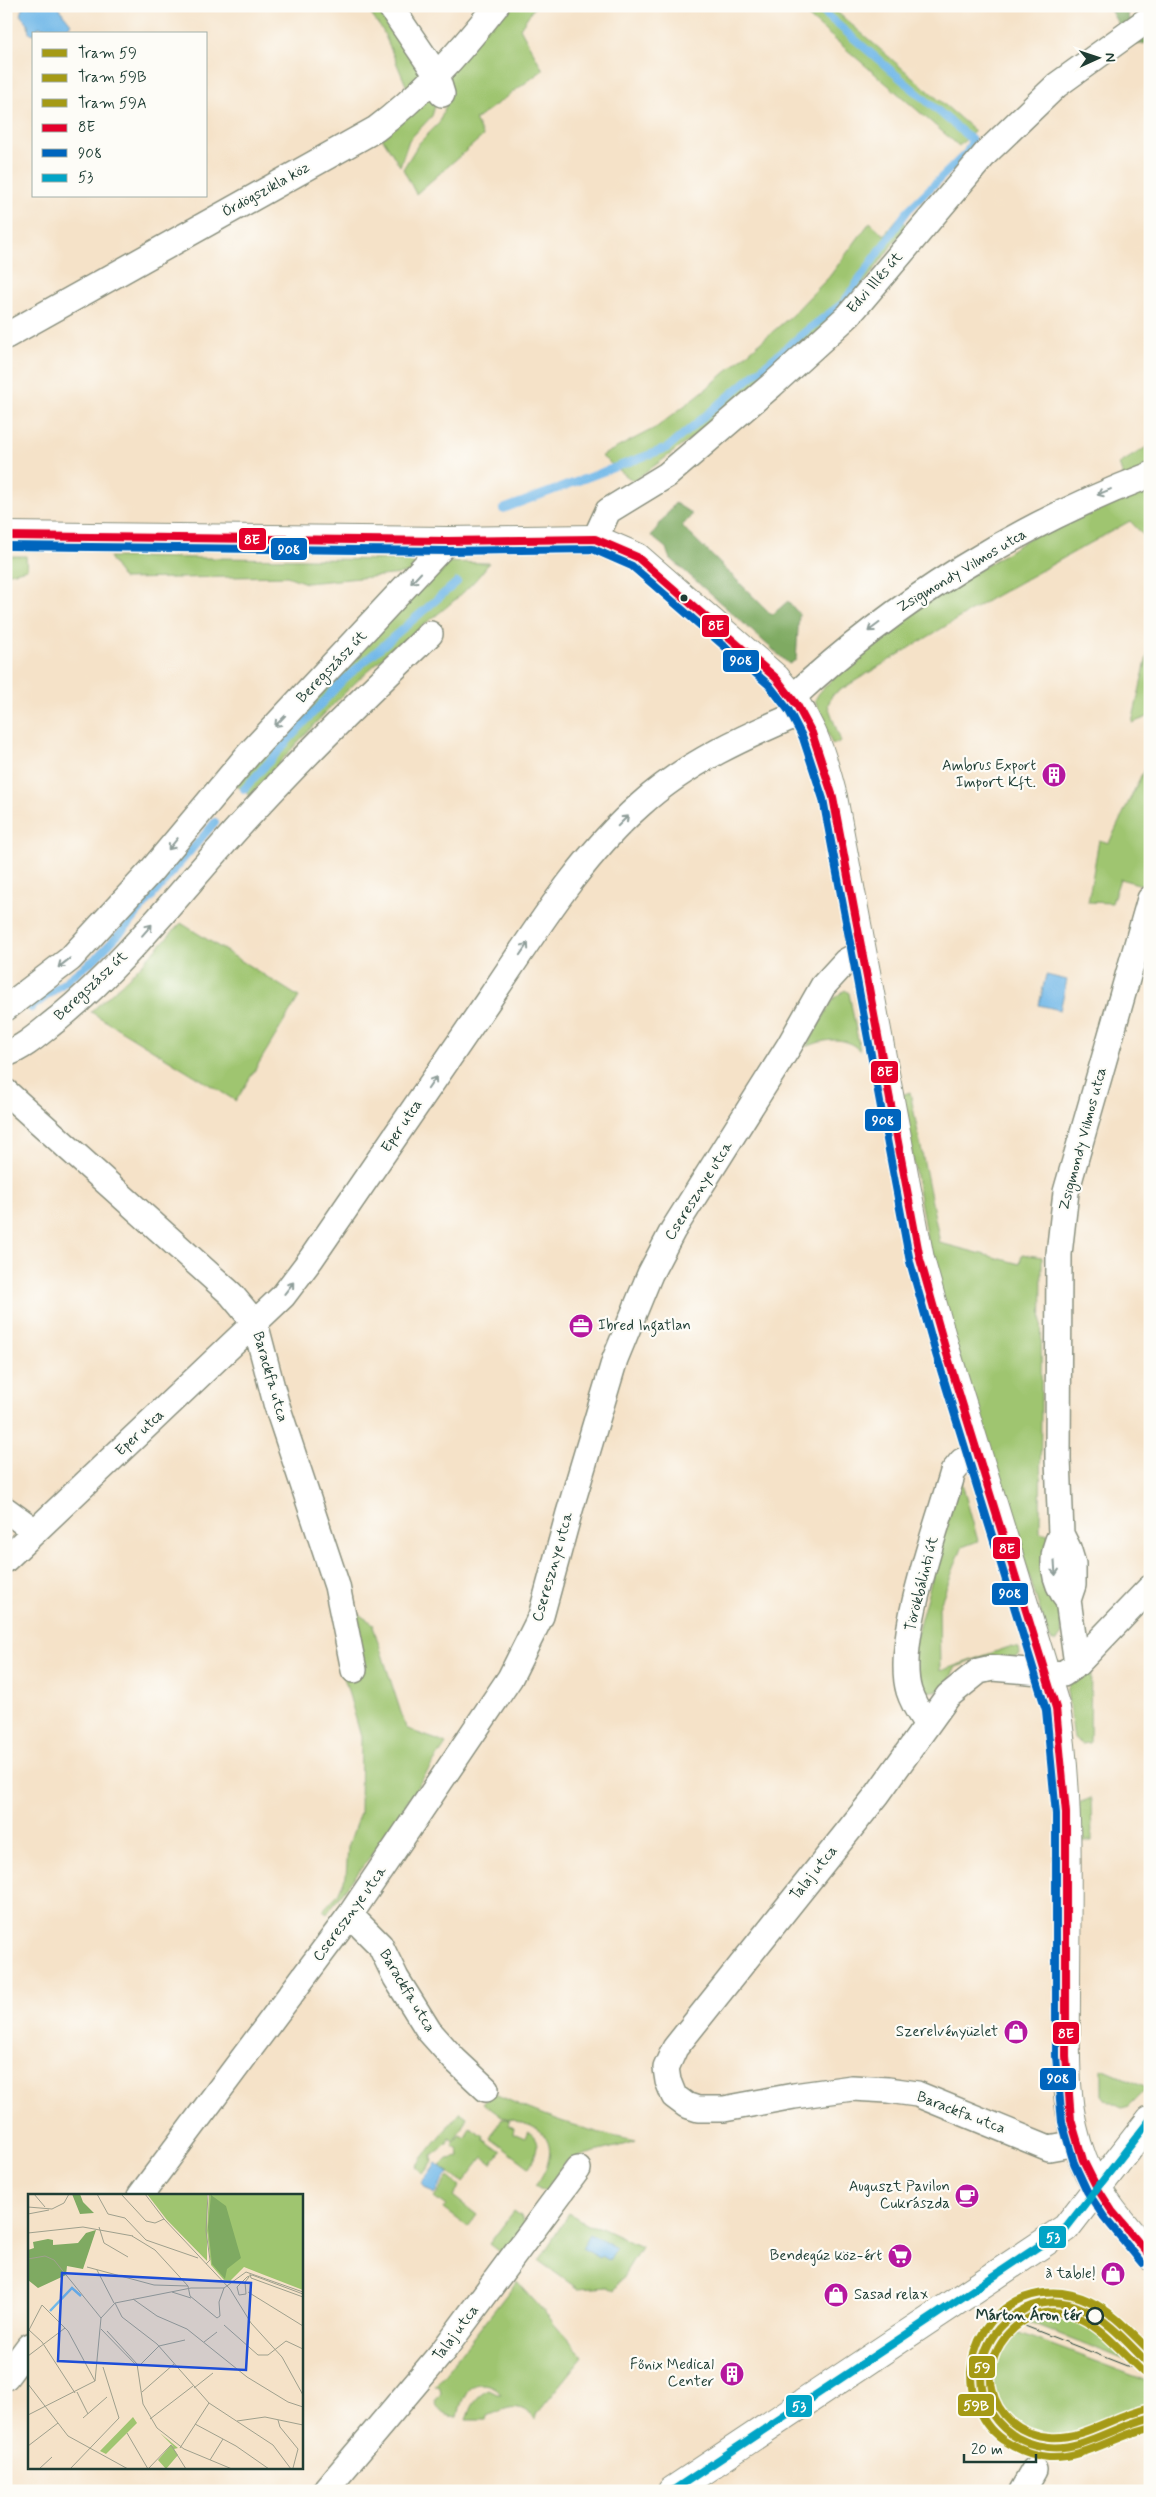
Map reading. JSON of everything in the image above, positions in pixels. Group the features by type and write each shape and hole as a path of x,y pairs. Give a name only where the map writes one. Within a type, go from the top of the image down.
{"street":[{"path":"390,6 439,84"},
{"name":"Ördögszikla köz","path":"6,336 376,129 439,84 496,6"},
{"name":"Edvi Illés út","path":"595,538 608,512 667,475 772,385 849,315 986,153 1057,86 1150,18"},
{"name":"Zsigmondy Vilmos utca","path":"798,705 823,671 862,636 902,607 991,551 1103,493 1150,475"},
{"path":"6,536 448,541 595,538 637,557 776,678 798,705 825,764 915,1238 946,1351 1046,1672 1062,1743 1065,1804 1067,2085 1077,2143 1083,2161 1098,2188 1123,2224 1150,2256"},
{"name":"Beregszász út","path":"6,1008 70,959 151,871 216,792 448,541"},
{"name":"Beregszász út","path":"6,1054 39,1034 86,996 120,962 246,818 375,686 430,634"},
{"name":"Eper utca","path":"6,1559 283,1296 311,1259 546,916 622,822 641,803 682,773 747,737 798,705"},
{"path":"216,792 246,818"},
{"name":"Zsigmondy Vilmos utca","path":"1075,1654 1068,1600 1073,1585 1073,1564 1068,1548 1060,1534 1058,1320 1061,1222 1066,1192 1150,899"},
{"name":"Cseresznye utca","path":"141,2194 350,1914 510,1678 541,1616 568,1513 615,1359 650,1274 674,1230 789,1046 823,986 846,961 861,952"},
{"name":"Barackfa utca","path":"6,1092 231,1294 256,1323 276,1403 337,1586 354,1670"},
{"name":"Törökbálinti út","path":"927,1725 915,1706 909,1690 906,1673 908,1640 914,1610 953,1472 962,1461 978,1455"},
{"path":"6,1510 35,1531"},
{"path":"1046,1672 1056,1653 1075,1654 1100,1639 1150,1588"},
{"name":"Talaj utca","path":"724,2109 698,2109 686,2106 674,2096 668,2081 666,2068 675,2048 877,1794 948,1696 979,1672 992,1668 1046,1672"},
{"name":"Barackfa utca","path":"350,1914 380,1945 396,1978 429,2031 454,2059 486,2088"},
{"name":"Barackfa utca","path":"724,2109 852,2088 888,2090 918,2094 1049,2148 1077,2143"},
{"path":"672,2491 1066,2228 1150,2120"},
{"name":"Talaj utca","path":"325,2491 443,2351 578,2169"},
{"path":"6,2376 28,2347"}],"green space":[{"path":"365,6 382,6 426,74 408,90 383,31"},
{"path":"504,6 535,6 520,28 543,70 475,120 483,136 416,194 403,169 419,143 439,123 448,100 441,75"},
{"path":"796,6 830,6 975,131 959,146"},
{"path":"1108,6 1127,6 1129,21 1150,6 1150,43 1130,45"},
{"path":"433,84 439,93 432,116 409,140 400,166 381,136"},
{"path":"898,218 907,225 850,300 767,378 714,421 633,481 601,456 657,427 706,389 791,316 829,277 870,222 884,235"},
{"path":"1150,445 1150,472 1124,479 1119,464"},
{"path":"1150,481 1150,542 1130,521 992,598 832,695 828,705 841,742 832,744 815,700 819,693 867,642 1053,523"},
{"path":"675,503 691,513 691,516 682,526 772,615 788,601 799,614 796,660 789,664 669,557 666,548 651,536"},
{"path":"6,556 26,556 27,569 6,574"},
{"path":"109,557 406,560 417,566 413,573 306,583 287,576 123,579"},
{"path":"441,562 489,563 465,591 393,649 345,693 250,796 236,785"},
{"path":"1150,643 1150,716 1132,723"},
{"path":"1150,757 1150,872 1142,885 1120,879 1112,903 1088,902 1099,840 1109,843"},
{"path":"181,923 299,997 236,1101 91,1012 136,970"},
{"path":"845,990 849,993 860,1051 848,1042 834,1040 806,1047 834,998"},
{"path":"910,1092 940,1243 1020,1264 1022,1254 1042,1257 1040,1532 1048,1534 1062,1633 1057,1642 1052,1641 1048,1635 949,1325 927,1240 902,1095"},
{"path":"960,1476 978,1541 962,1547 939,1607 940,1671 1009,1647 1018,1648 1019,1655 1014,1658 987,1656 956,1667 944,1690 924,1692 916,1684 913,1648"},
{"path":"350,1609 374,1624 373,1626 406,1728 446,1744 370,1857 327,1913 323,1910 338,1894 346,1876 348,1847 360,1812 361,1737 344,1677"},
{"path":"1091,1661 1090,1743 1082,1744 1074,1738 1067,1692 1070,1683"},
{"path":"1091,1798 1092,1841 1076,1841 1075,1805"},
{"path":"1102,2069 1147,2088 1129,2106 1122,2108 1107,2101 1102,2095"},
{"path":"492,2092 526,2108 562,2121 635,2141 566,2161 550,2184 551,2189 545,2192 535,2186 548,2163 550,2154 546,2139 531,2126 502,2116 483,2103"},
{"path":"460,2112 467,2117 455,2141 450,2138 432,2156 433,2161 423,2174 416,2166"},
{"path":"502,2118 510,2120 508,2125 514,2128 513,2133 525,2138 528,2132 533,2135 537,2148 529,2167 490,2138"},
{"path":"470,2127 484,2136 483,2139 501,2152 492,2164 483,2157 463,2182 440,2166 447,2159 459,2157 458,2149 452,2145 460,2135 465,2138"},
{"path":"449,2177 460,2186 453,2196 477,2215 468,2227 444,2209 446,2206 434,2197"},
{"path":"514,2211 521,2216 524,2225 503,2255 489,2244"},
{"path":"569,2213 588,2225 599,2227 641,2247 614,2291 607,2287 578,2289 539,2261"},
{"path":"517,2281 583,2356 536,2414 536,2420 524,2410 514,2407 488,2416 487,2420 467,2420 472,2406 480,2395 489,2390 501,2394 495,2388 486,2384 473,2386 469,2389 462,2402 458,2416 444,2414 435,2402 441,2393 439,2386 435,2386"},
{"path":"1042,2309 1066,2310 1087,2318 1143,2367 1025,2320 1012,2330 1150,2382 1150,2411 1070,2436 1053,2438 1029,2437 1004,2422 992,2406 986,2387 986,2367 993,2347 1004,2330 1021,2317"}],"water":[{"path":"23,6 57,6 71,24 65,32 55,32 38,27 37,32 29,33 28,24 21,16"},
{"path":"1046,975 1067,980 1060,1010 1039,1005"},
{"path":"436,2163 449,2173 434,2194 421,2184"},
{"path":"590,2234 616,2249 609,2260 602,2256 600,2258 582,2248"}],"waterway":[{"path":"503,509 667,448 806,331 843,303 908,210 967,152 972,140 816,6"},
{"path":"244,789 343,680 457,582"},
{"path":"31,1008 96,958 127,926 215,822"}],"tram line":[{"name":"59B","path":"1150,2351 1121,2323 1089,2301 1064,2293 1040,2293 1018,2300 999,2313 984,2331 975,2352 971,2376 975,2401 990,2428 1003,2440 1031,2454 1062,2457 1088,2451 1137,2431 1150,2428"},
{"name":"59","path":"1150,2365 1119,2334 1093,2314 1075,2306 1050,2302 1034,2305 1018,2313 999,2329 986,2349 981,2370 983,2391 991,2411 1004,2428 1023,2441 1048,2447 1074,2445 1137,2421 1150,2418"},
{"name":"59A","path":"1143,2372 1097,2329 1079,2318 1059,2312 1038,2314 1031,2317 1007,2335 996,2352 991,2371 992,2389 999,2407 1011,2421 1028,2432 1050,2437 1075,2435 1124,2415 1148,2408"},
{"path":"1025,2326 1150,2375"}],"transit line":[{"name":"8E","path":"6,536 448,541 595,539 637,557 776,678 797,705 812,733 833,797 920,1259 946,1351 1056,1708 1066,1813 1066,2056 1071,2120 1083,2160 1096,2186 1112,2211 1150,2256"},
{"name":"908","path":"6,546 448,551 593,549 632,566 769,685 789,711 803,738 823,799 910,1262 936,1354 1046,1710 1056,1814 1056,2056 1062,2122 1074,2163 1087,2191 1104,2217 1142,2263"},
{"name":"53","path":"672,2491 1066,2228 1150,2120"}],"place":[{"name":"Ambrus Export Import Kft.","path":"1054,775"},
{"name":"Ibred Ingatlan","path":"581,1326"},
{"name":"Szerelvényüzlet","path":"1016,2032"},
{"name":"Auguszt Pavilon Cukrászda","path":"967,2196"},
{"name":"Bendegúz köz-ért","path":"900,2256"},
{"name":"à table!","path":"1113,2274"},
{"name":"Sasad relax","path":"836,2295"},
{"name":"Márton Áron tér","path":"1095,2316"},
{"name":"Főnix Medical Center","path":"732,2374"}]}
